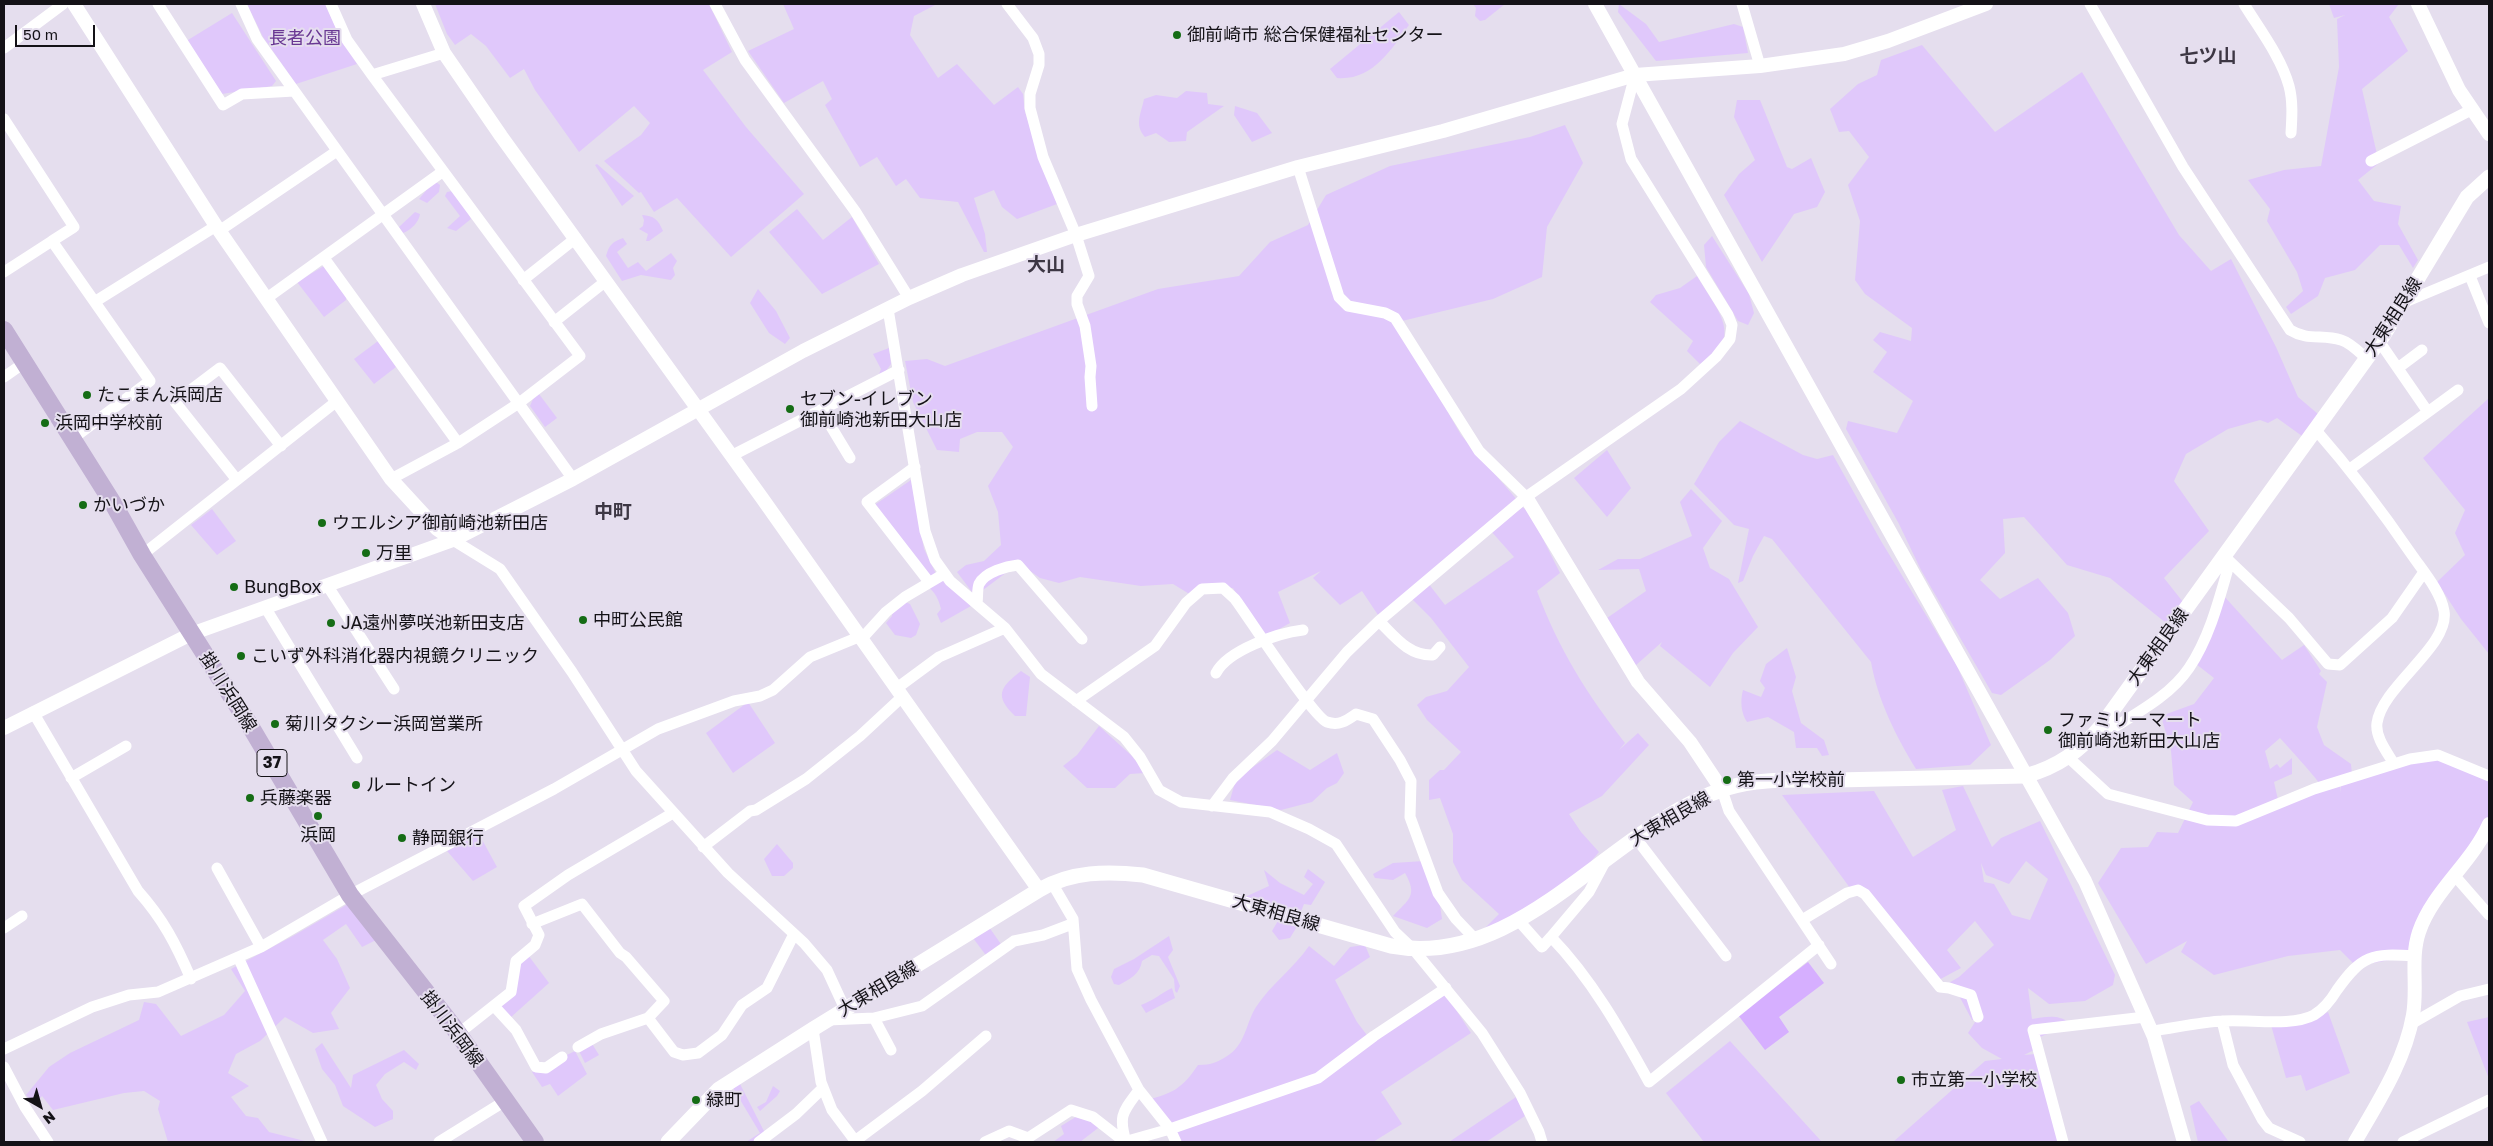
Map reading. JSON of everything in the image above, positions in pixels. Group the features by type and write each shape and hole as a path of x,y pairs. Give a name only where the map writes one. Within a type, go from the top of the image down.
{"main road":[{"name":"大東相良線","path":"673,1140 720,1089 813,1029 1046,886 1094,873 1118,872 1143,875 1353,936 1414,950 1476,940 1519,921 1635,838 1693,802 1722,790 1748,783 1778,781 2025,776 2051,768 2080,750 2102,725 2380,341 2467,197 2489,177"},
{"name":"掛川浜岡線","path":"4,330 114,505 142,555 191,634 249,724 350,895 458,1034 535,1142"}],"street":[{"path":"4,48 63,4"},
{"path":"74,4 217,228 391,479 437,529 500,569 572,672 621,751 703,847 728,873 794,934 827,970 845,1009"},
{"path":"158,4 223,105 242,94 294,91"},
{"path":"241,4 257,39 574,479"},
{"path":"331,4 347,40 442,172 580,356 519,403 458,443 391,479"},
{"path":"423,4 444,53 859,636 1046,886 1073,919 1077,969 1139,1090 1170,1129 1176,1142"},
{"path":"715,4 746,60 855,211 909,298"},
{"path":"1007,4 1033,38 1039,54 1039,65 1030,94 1030,108 1043,156 1076,235 1089,276 1077,296 1077,304 1085,326 1092,366 1090,377 1092,406"},
{"path":"1595,4 2085,881 2152,1031 2174,1100 2184,1142"},
{"path":"1742,4 1760,66"},
{"path":"4,728 191,634 453,540 574,479 803,351 909,298 962,275 1076,235 1298,167 1443,130 1635,76 1760,66 1844,54 1888,41 1986,4"},
{"path":"2090,4 2184,167 2290,330 2301,337 2340,340 2350,344 2367,359"},
{"path":"2244,4 2287,79 2292,107 2290,133"},
{"path":"2418,4 2471,110 2489,134"},
{"path":"372,75 444,53"},
{"path":"1212,806 1232,778 1272,742 1347,652 1379,621 1526,497 1682,389 1716,357 1730,339 1732,325 1728,315 1631,158 1622,124 1635,76"},
{"path":"2371,161 2471,110"},
{"path":"4,119 74,227 4,272"},
{"path":"96,301 217,228 337,151"},
{"path":"1298,167 1339,297 1348,306 1385,313 1396,318 1478,451 1526,497 1638,682 1690,742 1722,790 1729,811 1831,964"},
{"path":"267,298 442,172"},
{"path":"523,280 576,238"},
{"path":"52,241 96,301 150,381 72,439"},
{"path":"324,258 458,443"},
{"path":"2405,302 2489,267"},
{"path":"2470,276 2489,323"},
{"path":"554,322 606,281"},
{"path":"888,309 925,531 930,548 944,574 1004,628 1041,674 1124,737 1140,757 1159,790 1181,802 1270,812 1310,829 1336,844 1395,932 1414,950 1482,1033 1520,1093 1542,1142"},
{"path":"2380,341 2428,412"},
{"path":"2398,368 2422,350"},
{"path":"4,377 24,363"},
{"path":"237,480 175,402 220,368 281,446"},
{"path":"731,456 899,370"},
{"path":"2350,469 2458,390"},
{"path":"142,555 337,402"},
{"path":"821,410 850,458"},
{"path":"2315,429 2350,469 2424,572 2444,611 2443,623 2434,641 2387,700 2377,723 2380,740 2394,764"},
{"path":"915,468 867,502 929,582"},
{"path":"2221,560 2289,618 2328,664 2340,664 2392,618 2424,572"},
{"path":"2102,725 2110,730 2166,692 2188,670 2217,607 2227,572 2221,560"},
{"path":"977,604 978,585 982,580 1005,566 1018,565 1082,640"},
{"path":"4,1049 92,1007 129,995 158,992 261,947 350,895 621,751 658,729 734,701 760,696 773,690 810,657 873,628 886,612 929,582 944,574"},
{"path":"327,585 394,689"},
{"path":"1076,701 1155,646 1186,603 1202,589 1223,588 1235,599 1306,700 1325,722 1337,724 1356,714 1373,719 1400,760 1411,781 1410,817 1438,893 1456,919 1476,940"},
{"path":"265,607 357,758"},
{"path":"1379,621 1412,651 1422,656 1433,655 1440,648"},
{"path":"703,847 750,811 756,810 806,779 860,736 900,692 939,657 1004,628"},
{"path":"1216,673 1223,663 1246,648 1286,632 1303,630"},
{"path":"33,712 138,891 156,912 174,939 191,979"},
{"path":"72,778 126,746"},
{"path":"2069,758 2108,794 2207,820 2236,821 2314,789 2410,759 2438,754 2489,776"},
{"path":"458,1034 511,992 516,962 535,944 539,935 524,906 568,875 673,813"},
{"path":"2355,1142 2391,1081 2411,1024 2413,1013 2414,956 2419,933 2425,918 2481,842 2489,824"},
{"path":"1635,838 1726,956"},
{"path":"1519,921 1542,947 1589,892 1608,857"},
{"path":"217,868 261,947"},
{"path":"2455,876 2489,915"},
{"path":"1802,920 1847,893 1858,890 1865,894 1940,988 1949,988 1971,995 1978,1017"},
{"path":"532,924 582,904 620,954 626,956 664,1001 648,1018 601,1034 578,1047"},
{"path":"4,928 22,916"},
{"path":"828,1020 874,1018 922,1006 1014,941 1043,935 1072,924"},
{"path":"648,1018 674,1052 682,1055 698,1053 722,1034 742,1005 766,988 794,934"},
{"path":"1551,937 1568,954 1622,1032 1649,1082 1819,945"},
{"path":"2152,1031 2222,1021 2304,1020 2330,1002 2359,963 2371,957 2390,954 2414,956"},
{"path":"238,957 322,1142"},
{"path":"1125,1142 1170,1129 1318,1078 1374,1036 1446,988"},
{"path":"2411,1024 2460,996 2489,989"},
{"path":"494,1006 516,1030 536,1067 546,1068 562,1057"},
{"path":"2063,1142 2032,1030 2146,1017"},
{"path":"874,1018 891,1050"},
{"path":"2222,1021 2233,1065 2262,1119 2269,1128 2300,1142"},
{"path":"813,1029 823,1088 832,1110 856,1142 922,1091 986,1036"},
{"path":"4,1067 25,1107 48,1142"},
{"path":"759,1142 796,1114 823,1088"},
{"path":"1125,1142 1121,1123 1125,1110 1139,1090"},
{"path":"2402,1142 2489,1100"},
{"path":"439,1142 505,1101"},
{"path":"985,1142 1009,1131 1028,1138 1071,1110 1093,1117 1125,1142"}],"green space":[{"name":"長者公園","path":"247,4 325,4 343,43 357,64 296,84 263,37"},
{"path":"435,4 709,4 732,52 703,70 746,127 804,194 731,257 677,198 654,212 641,192 639,193 604,161 641,135 650,123 634,106 579,152 535,90 524,69 510,78 486,46 471,34 455,45 447,34"},
{"path":"783,4 937,4 914,16 910,35 938,78 957,64 994,105 1018,87 1023,94 1025,112 1057,204 1017,219 1002,207 994,190 974,198 985,234 987,252 984,252 958,202 920,198 906,179 896,186 877,157 860,167 825,105 832,99 823,81 784,103 748,51 794,29"},
{"path":"1473,4 1505,4 1485,20 1480,21 1475,16 1476,8"},
{"path":"1619,4 1646,24 1659,42 1734,24 1743,27 1748,53 1656,61 1618,12"},
{"path":"2329,4 2399,4 2389,17 2408,51 2362,89 2379,163 2358,180 2374,201 2401,206 2398,224 2418,260 2413,268 2399,245 2380,245 2355,270 2325,278 2318,296 2291,314 2286,307 2303,291 2297,272 2267,221 2270,209 2248,180 2284,170 2321,166 2339,67 2337,19 2345,15 2334,18"},
{"path":"1399,12 1409,25 1388,54 1370,69 1360,74 1349,78 1337,78 1330,69"},
{"path":"232,13 276,81 272,86 222,94 183,43"},
{"path":"1922,45 1995,132 2082,72 2179,235 2211,271 2231,259 2276,347 2298,397 2318,414 2302,436 2277,418 2268,423 2260,420 2228,429 2186,454 2174,481 2209,531 2164,578 2183,602 2166,623 2110,578 2067,565 2024,517 2003,519 2005,553 1980,580 2000,599 2038,578 2068,613 2075,636 2050,660 2001,695 1992,693 1921,570 1899,524 1846,429 1848,421 1897,433 1913,401 1873,372 1887,352 1873,340 1880,332 1911,341 1912,328 1865,294 1855,280 1860,221 1848,185 1869,157 1849,131 1839,132 1830,109 1858,84 1877,75 1881,60"},
{"path":"1186,91 1207,93 1208,104 1224,106 1187,132 1186,141 1169,142 1156,133 1145,137 1139,124 1144,99 1156,95 1177,98"},
{"path":"1737,100 1760,100 1787,167 1792,169 1811,158 1825,192 1817,207 1794,214 1762,262 1724,195 1739,174 1755,160 1734,117"},
{"path":"1235,106 1257,113 1272,133 1252,142 1234,115"},
{"path":"1565,125 1583,163 1547,227 1542,277 1493,299 1402,321 1442,402 1461,435 1519,502 1380,618 1362,591 1340,605 1313,578 1321,571 1278,592 1290,623 1263,638 1233,588 1202,589 1191,595 1173,584 1141,586 1080,577 1059,583 1040,578 1019,563 975,596 957,572 966,565 984,561 1001,545 998,512 988,486 1013,447 1002,432 977,432 960,439 959,452 937,450 913,402 905,361 927,359 945,366 1158,289 1239,276 1270,242 1308,225 1326,195 1390,166 1530,137"},
{"path":"597,164 634,196 622,206 595,165"},
{"path":"436,182 440,185 439,192 427,203 419,199 429,187"},
{"path":"452,191 466,208 471,219 456,231 447,228 460,216 445,196 447,192"},
{"path":"797,209 823,240 852,217 879,264 822,294 769,232"},
{"path":"415,212 420,214 418,220 412,228 403,233 399,227"},
{"path":"642,215 655,219 663,231 649,241 646,241 648,234 639,229 643,226 644,220"},
{"path":"1712,236 1749,294 1754,313 1748,325 1738,321 1706,267 1704,245"},
{"path":"623,238 627,244 617,252 628,268 638,262 646,271 671,253 677,261 673,268 675,275 671,280 641,275 622,281 606,256 612,244"},
{"path":"324,266 346,297 346,300 324,317 297,282"},
{"path":"1697,276 1719,312 1725,334 1722,344 1714,354 1700,364 1687,351 1693,341 1650,302 1656,295 1680,288"},
{"path":"758,289 776,311 790,338 785,344 769,333 750,303"},
{"path":"378,341 396,367 374,384 354,359"},
{"path":"889,348 891,364 883,375 879,374 881,369 873,354"},
{"path":"539,394 557,418 545,427 530,406 533,399"},
{"path":"2489,398 2489,654 2461,619 2437,582 2465,555 2455,533 2465,510 2423,458"},
{"path":"1740,421 1803,455 1817,459 1833,455 1881,541 1957,666 1991,745 1970,765 1916,769 1883,704 1871,662 1772,539 1764,536 1753,556 1743,581 1738,583 1749,529 1734,525 1694,484 1719,442"},
{"path":"1607,450 1631,488 1607,517 1574,478"},
{"path":"911,480 924,549 936,574 930,579 873,506"},
{"path":"1691,489 1722,521 1703,548 1710,568 1729,579 1758,627 1733,653 1710,687 1660,646 1662,642 1635,666 1607,618 1646,591 1639,569 1598,570 1618,559 1640,559 1692,536 1680,502"},
{"path":"1522,507 1529,511 1560,573 1537,591 1564,652 1598,707 1625,743 1619,750 1638,733 1649,745 1602,796 1569,814 1581,832 1599,852 1582,872 1518,915 1483,930 1499,914 1462,880 1453,862 1453,834 1440,798 1429,800 1429,780 1440,770 1444,770 1461,752 1427,720 1417,705 1426,697 1447,691 1469,667 1431,618 1411,598 1428,583 1445,605 1514,557 1490,530"},
{"path":"212,509 236,541 217,555 191,525"},
{"path":"943,579 971,606 941,623 937,614 941,609 939,602 935,594 928,587"},
{"path":"2223,595 2282,660 2304,645 2321,671 2319,674 2327,682 2317,727 2324,745 2351,764 2352,774 2320,784 2280,738 2265,751 2270,769 2277,764 2280,768 2292,758 2292,774 2274,782 2278,800 2340,781 2340,793 2341,783 2438,755 2489,777 2489,814 2481,842 2420,929 2413,956 2356,966 2340,950 2288,956 2214,975 2181,952 2187,941 2146,964 2098,883 2121,848 2148,847 2157,832 2178,833 2193,802 2174,785 2171,751 2161,716 2194,704 2214,678 2196,664"},
{"path":"903,601 910,604 920,624 916,635 911,638 895,635 886,623 892,616 893,608"},
{"path":"1787,648 1796,677 1792,691 1801,723 1824,740 1829,755 1822,756 1817,748 1796,748 1794,732 1768,717 1747,722 1743,715 1741,703 1743,690 1761,697 1765,688 1760,681 1766,664"},
{"path":"1021,671 1030,677 1026,716 1015,716 1004,703 1002,692 1008,682"},
{"path":"748,702 775,743 733,773 706,733"},
{"path":"1099,726 1132,756 1145,773 1130,774 1115,788 1087,788 1063,766 1077,755"},
{"path":"1277,750 1310,770 1337,753 1344,773 1337,783 1327,788 1312,802 1281,810 1230,800 1236,779"},
{"path":"1963,786 1992,847 2001,838 2040,821 2115,975 2113,985 2085,1001 2049,1004 2028,988 2032,1019 2055,1017 2068,1022 2065,1026 2040,1037 2036,1049 2024,1055 2036,1054 2061,1142 1893,1142 1985,1061 2002,1059 1982,1048 1968,1033 1977,1019 1972,1020 1957,992 1947,984 1959,977 1994,945 1975,921 1947,950 1961,968 1935,982 1862,887 1850,888 1782,795 1874,791 1913,857 1956,830 1942,790","holes":["2026,861 2048,879 2030,920 2012,915 1994,884 1984,882 1981,863 1986,875 2009,884"]},
{"path":"479,834 497,867 473,881 447,851"},
{"path":"777,844 793,863 793,868 784,876 772,876 764,859"},
{"path":"1424,861 1440,905 1442,919 1427,928 1393,916 1410,897 1411,887 1405,873 1393,880 1375,878 1373,874 1393,863"},
{"path":"1308,869 1325,882 1311,905 1304,904 1300,914 1245,897 1269,886 1264,870 1280,883 1304,895 1313,884 1304,877"},
{"path":"348,904 376,940 362,947 346,924 323,940 337,959 350,988 331,1013 339,1029 313,1033 285,1017 260,1041 236,1054 228,1073 249,1086 231,1097 246,1116 258,1118 269,1132 309,1142 168,1142 158,1109 160,1101 144,1091 124,1093 53,1110 42,1096 35,1104 26,1095 49,1067 70,1053 139,1020 144,1002 156,1004 181,1036 224,1015 245,991 231,969"},
{"path":"1279,919 1298,925 1290,938 1279,940 1272,931"},
{"path":"989,927 1003,947 988,958 973,938"},
{"path":"1169,936 1173,950 1168,957 1180,986 1177,993 1175,991 1174,979 1159,956 1152,955 1142,961 1134,976 1119,985 1114,984 1111,977 1114,969 1134,959"},
{"path":"1365,945 1370,957 1335,980 1357,1022 1370,1039 1442,988 1471,1033 1381,1092 1402,1124 1373,1142 1178,1142 1146,1100 1163,1095 1182,1085 1198,1065 1211,1064 1230,1054 1243,1038 1256,1007 1309,946 1334,966 1350,947"},
{"path":"528,955 549,983 510,1018 496,1004 514,989 519,965"},
{"path":"1172,988 1175,998 1146,1013 1141,1005"},
{"path":"2328,1012 2350,1073 2306,1091 2301,1075 2286,1078 2271,1025 2311,1020"},
{"path":"2489,1017 2489,1079 2467,1022"},
{"path":"1730,1041 1822,1142 1704,1142 1666,1093"},
{"path":"591,1042 599,1055 585,1063 578,1049"},
{"path":"322,1043 351,1088 353,1075 404,1050 419,1064 416,1070 404,1062 385,1074 376,1085 382,1099 393,1111 393,1119 375,1127 343,1106 335,1085 322,1069 315,1049"},
{"path":"575,1051 587,1074 558,1096 550,1084 542,1087 532,1072"},
{"path":"740,1084 766,1135 758,1142 746,1142 760,1133 733,1088"},
{"path":"773,1086 780,1091 760,1111 757,1107 766,1102"},
{"path":"1516,1097 1525,1116 1486,1142 1449,1142"},
{"path":"2199,1101 2229,1142 2198,1142 2190,1106"},
{"path":"1079,1115 1102,1125 1080,1142 1053,1142 1064,1134 1061,1126"}],"shaded area":[{"path":"1808,962 1824,983 1779,1017 1789,1032 1765,1050 1738,1015"}],"place":[{"name":"御前崎市 総合保健福祉センター","path":"1177,35"},
{"name":"たこまん浜岡店","path":"87,395"},
{"name":"セブン‐イレブン 御前崎池新田大山店","path":"790,409"},
{"name":"浜岡中学校前","path":"45,423"},
{"name":"かいづか","path":"83,505"},
{"name":"ウエルシア御前崎池新田店","path":"322,523"},
{"name":"万里","path":"366,553"},
{"name":"BungBox","path":"234,587"},
{"name":"中町公民館","path":"583,620"},
{"name":"JA遠州夢咲池新田支店","path":"331,623"},
{"name":"こいず外科消化器内視鏡クリニック","path":"241,656"},
{"name":"菊川タクシー浜岡営業所","path":"275,724"},
{"name":"ファミリーマート 御前崎池新田大山店","path":"2048,730"},
{"name":"第一小学校前","path":"1727,780"},
{"name":"ルートイン","path":"356,785"},
{"name":"兵藤楽器","path":"250,798"},
{"name":"浜岡","path":"318,816"},
{"name":"静岡銀行","path":"402,838"},
{"name":"市立第一小学校","path":"1901,1080"},
{"name":"緑町","path":"696,1100"}],"district":[{"name":"七ツ山","path":"2208,56"},
{"name":"大山","path":"1046,265"},
{"name":"中町","path":"613,512"}]}
